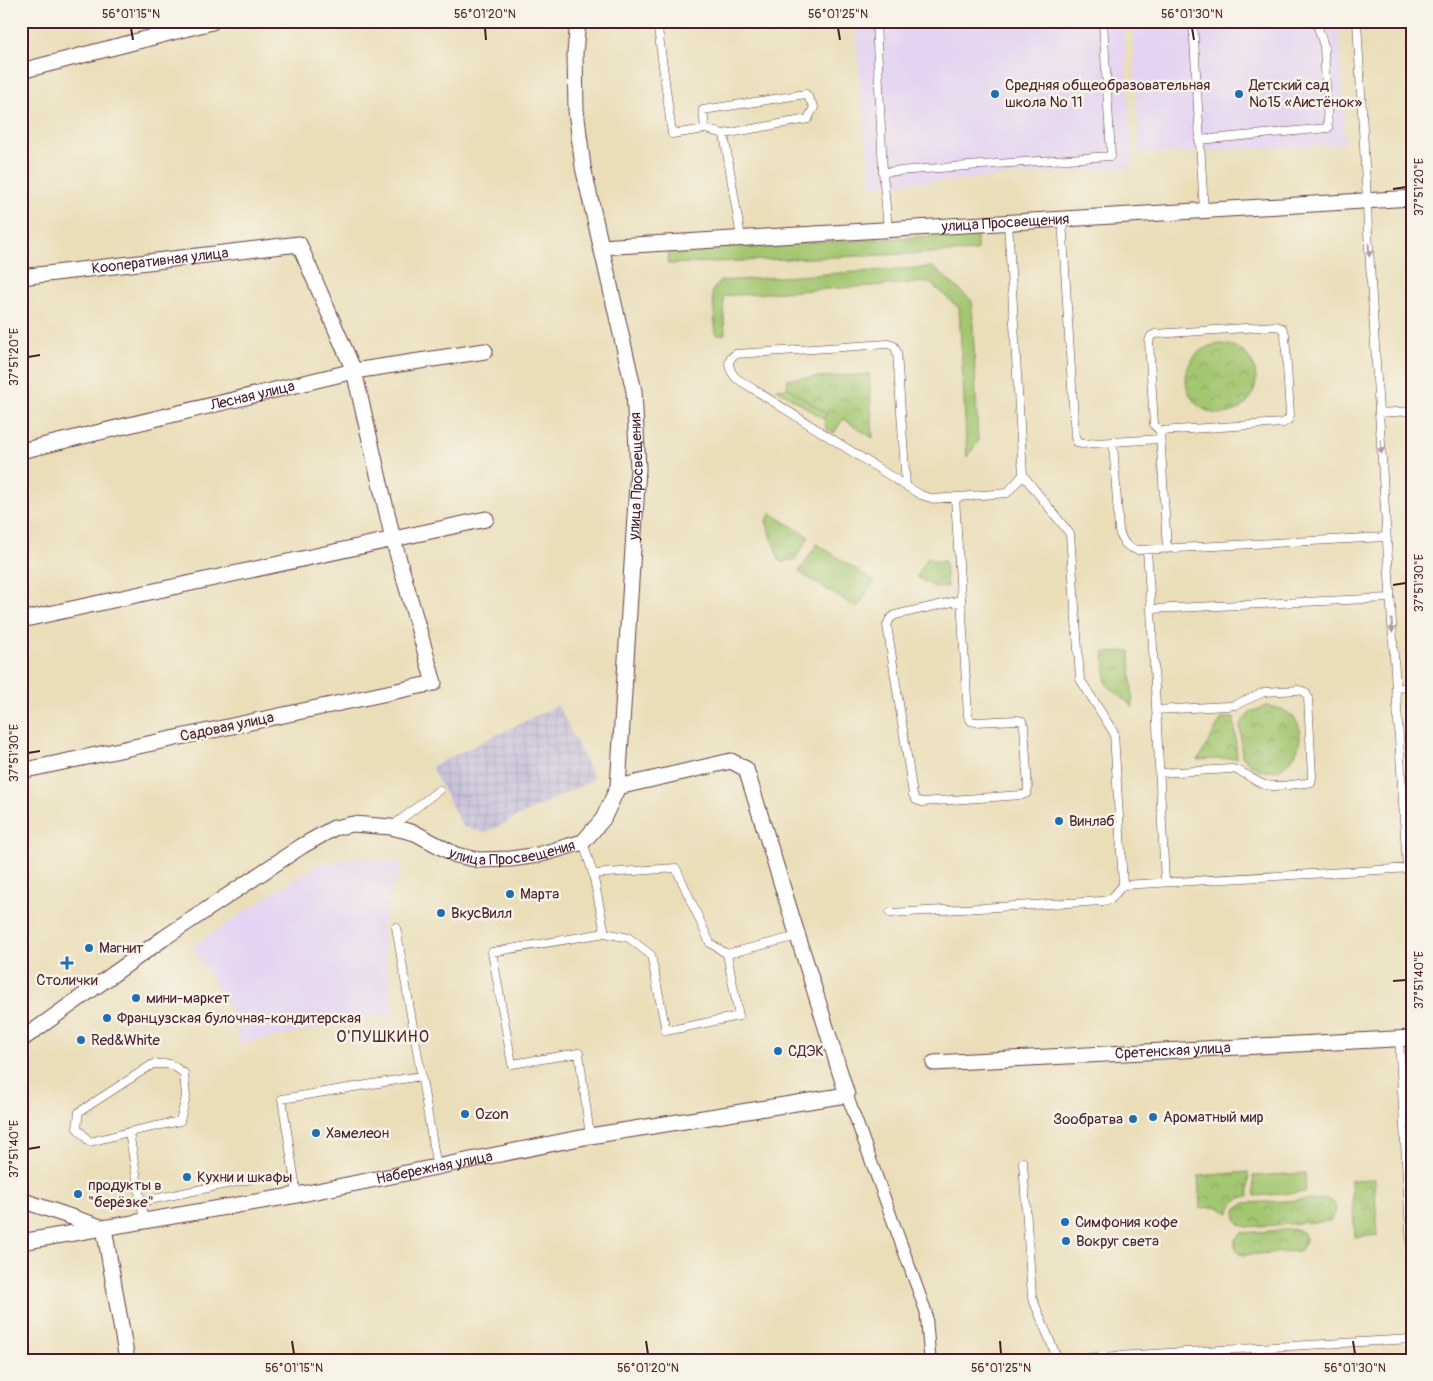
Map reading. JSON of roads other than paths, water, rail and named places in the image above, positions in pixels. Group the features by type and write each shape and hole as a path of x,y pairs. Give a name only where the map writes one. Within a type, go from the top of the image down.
{"street":[{"name":"улица Просвещения","path":"21,1040 164,938 310,841 334,828 352,824 391,827 415,833 456,855 479,860 511,859 538,855 584,842 603,819 618,787 638,469 634,391 600,247 584,167 576,110 575,53 578,21"},
{"path":"21,71 212,22"},
{"name":"улица Просвещения","path":"600,247 1412,198"},
{"name":"Кооперативная улица","path":"21,277 299,244 354,371"},
{"name":"Лесная улица","path":"21,451 354,371 485,351"},
{"path":"354,371 393,539"},
{"path":"21,620 486,519"},
{"name":"Садовая улица","path":"21,771 434,683 393,539"},
{"path":"618,787 730,761 746,769 847,1095 926,1312 930,1360"},
{"name":"Сретенская улица","path":"934,1063 1405,1038"},
{"name":"Набережная улица","path":"21,1242 298,1195 590,1136 847,1095"},
{"path":"21,1200 104,1228 127,1360"}],"lane":[{"path":"657,21 672,134 705,129 724,134 808,119 814,107 806,94 703,110 705,129"},
{"path":"876,21 882,172 888,230"},
{"path":"882,172 1111,156 1102,21"},
{"path":"1193,21 1204,210"},
{"path":"1199,140 1328,128 1324,46 1316,21"},
{"path":"1123,885 1410,868 1386,537 1357,21"},
{"path":"724,134 741,238"},
{"path":"1062,219 1075,437 1077,442 1081,444 1113,442 1160,435 1283,423 1288,420 1290,415 1285,334 1282,328 1276,326 1164,333 1151,336 1149,341 1154,425 1160,435 1167,549"},
{"path":"890,914 1103,901 1111,899 1123,885 1114,733 1080,679 1070,534 1023,475 1008,222"},
{"path":"906,486 897,352 894,346 888,344 736,354 731,357 729,367 736,378 906,486 927,498 1006,493 1023,475"},
{"path":"1379,413 1412,411"},
{"path":"1113,442 1119,530 1123,542 1129,549 1147,550 1386,537"},
{"path":"955,497 968,716 971,721 976,722 1022,721 1024,726 1028,788 1026,793 1022,795 922,802 916,800 913,795 887,625 895,615 961,600"},
{"path":"1147,550 1165,882"},
{"path":"1150,609 1390,598"},
{"path":"1396,688 1412,687"},
{"path":"1156,710 1235,705 1264,692 1299,690 1305,692 1308,697 1312,777 1310,782 1306,784 1271,786 1261,783 1242,771 1232,769 1159,772"},
{"path":"391,827 439,790"},
{"path":"584,842 593,874 605,933"},
{"path":"593,874 676,868 710,943 728,954 798,936"},
{"path":"396,927 437,1168"},
{"path":"590,1136 579,1053 512,1064 492,952 605,933 628,938 650,955 666,1031 739,1016 728,954"},
{"path":"1405,1038 1412,1266"},
{"path":"153,1064 170,1064 184,1072 186,1096 180,1120 129,1132 90,1142 77,1128 79,1112 153,1064"},
{"path":"298,1195 282,1099 421,1076"},
{"path":"129,1132 144,1221"},
{"path":"1023,1162 1032,1297 1058,1357 1065,1359 1412,1339"},
{"path":"140,1202 251,1179"}],"place":[{"name":"Средняя общеобразовательная школа № 11","path":"995,94"},
{"name":"Детский сад №15 «Аистёнок»","path":"1239,94"},
{"name":"Винлаб","path":"1059,821"},
{"name":"Марта","path":"510,894"},
{"name":"ВкусВилл","path":"441,913"},
{"name":"Магнит","path":"89,948"},
{"name":"Столички","path":"67,963"},
{"name":"мини-маркет","path":"136,998"},
{"name":"Французская булочная-кондитерская","path":"107,1018"},
{"name":"Red&White","path":"81,1040"},
{"name":"СДЭК","path":"778,1051"},
{"name":"Ozon","path":"465,1114"},
{"name":"Ароматный мир","path":"1153,1117"},
{"name":"Зообратва","path":"1133,1119"},
{"name":"Хамелеон","path":"316,1133"},
{"name":"Кухни и шкафы","path":"187,1177"},
{"name":"продукты в \"берёзке\"","path":"78,1194"},
{"name":"Симфония кофе","path":"1065,1222"},
{"name":"Вокруг света","path":"1066,1241"}],"district":[{"name":"О'ПУШКИНО","path":"383,1037"}]}
